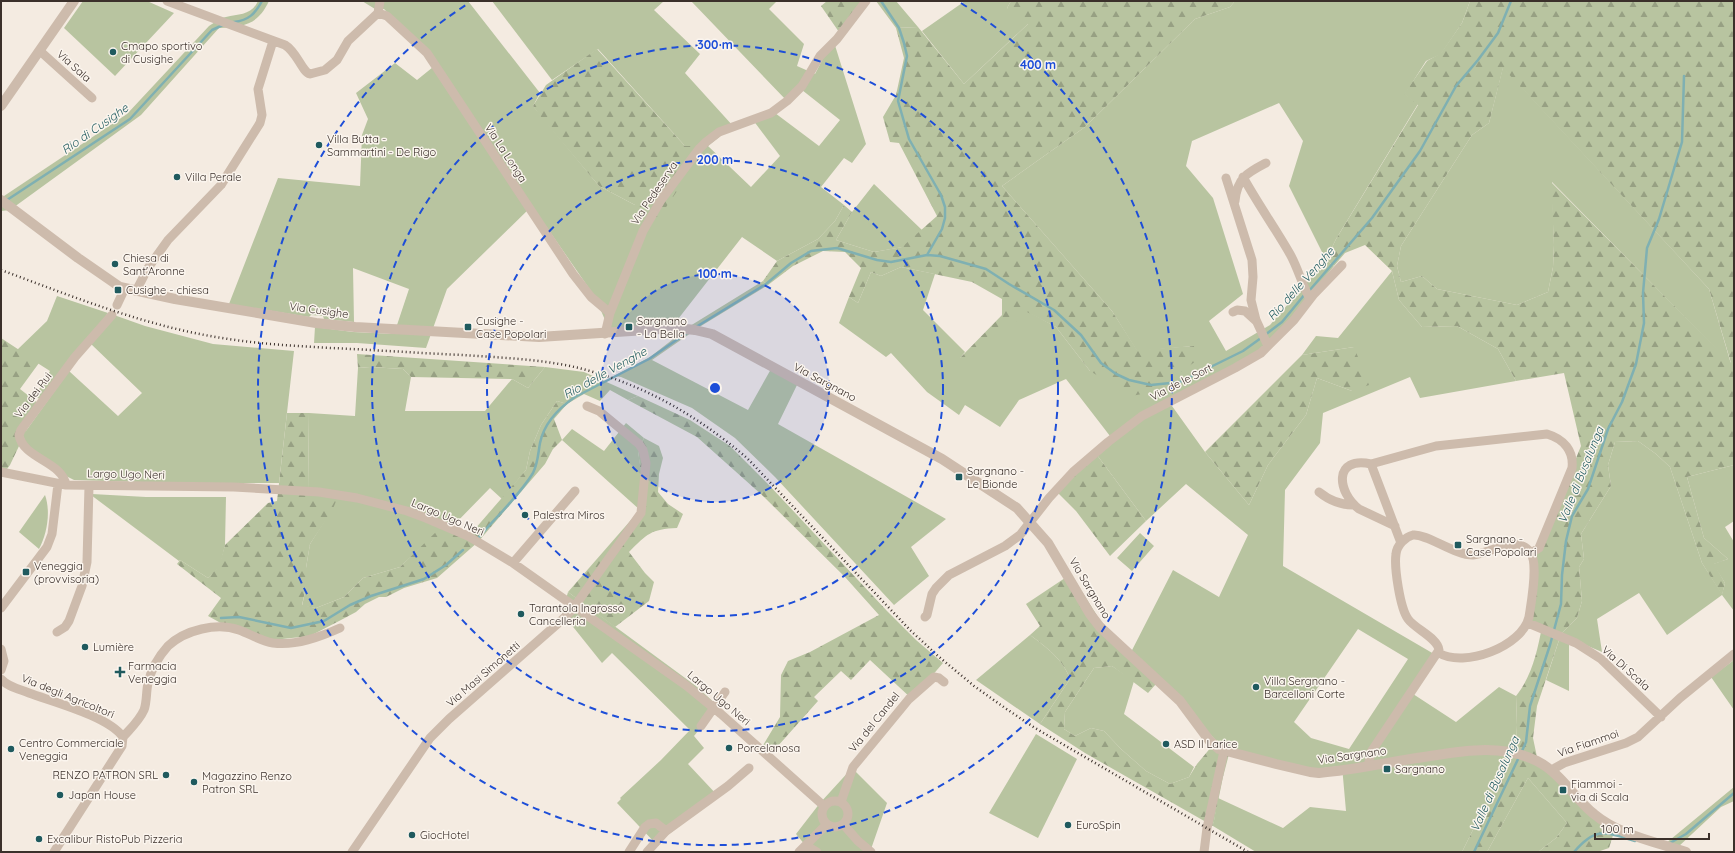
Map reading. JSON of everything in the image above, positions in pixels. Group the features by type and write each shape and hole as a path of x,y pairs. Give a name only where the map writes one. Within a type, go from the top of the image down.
{"street":[{"name":"Via Sala","path":"1,106 5,94 40,51 74,1"},
{"path":"167,1 285,45 291,49 306,72 312,74 325,70 333,64 348,42 378,13 380,1"},
{"name":"Via Pedeserva","path":"605,334 610,312 643,230 661,200 699,149 719,132 771,113 787,101 802,86 820,56 837,39 866,1"},
{"name":"Via La Longa","path":"378,13 387,16 427,53 573,274 591,297 610,312"},
{"path":"136,291 148,268 168,240 221,185 260,123 262,115 258,100 258,89 273,41"},
{"name":"Via Sala","path":"40,51 92,98"},
{"path":"1234,204 1238,182 1249,172 1266,163"},
{"path":"1244,177 1258,205 1291,256 1309,298"},
{"path":"1226,178 1252,260 1254,277 1251,300 1256,321 1267,343"},
{"name":"Via Cusighe","path":"1,200 120,287 136,291 316,323 354,327 539,336 605,334 665,329"},
{"name":"Via de le Sort","path":"925,617 927,615 932,594 949,575 1012,541 1020,535 1049,498 1073,472 1108,442 1142,416 1245,363 1294,320 1309,298 1342,265"},
{"path":"117,306 125,288"},
{"path":"1233,312 1237,310 1245,311 1256,321"},
{"name":"Via dei Rui","path":"62,485 65,480 60,474 24,445 19,435 21,430 75,357 112,316"},
{"name":"Via Sargnano","path":"665,329 691,329 712,334 942,459 1017,508 1048,543 1090,614 1100,627 1180,701 1209,740 1224,751 1310,772 1330,772 1474,749 1503,750 1540,763 1553,771"},
{"name":"Via Masi Simonetti","path":"352,852 430,738 449,719 558,625 575,606 641,512 646,463 643,450 639,444 599,411 587,406"},
{"path":"1395,526 1366,514 1349,499 1344,487 1343,475 1345,470 1351,464 1355,462 1371,464 1436,446 1541,435 1554,436 1560,439 1570,451 1572,457 1572,468 1539,548 1531,553"},
{"path":"1371,464 1401,543"},
{"name":"Largo Ugo Neri","path":"1,472 62,485 234,487 337,494 407,511 426,518 468,536 513,563 687,686 714,708 824,806"},
{"path":"1,608 47,547 52,534 62,485"},
{"path":"57,632 65,627 69,621 85,573 89,486"},
{"path":"513,563 575,491"},
{"path":"1319,492 1336,503 1354,505"},
{"path":"1370,765 1369,762 1371,752 1439,653 1437,643 1414,626 1404,612 1396,550 1401,543 1409,537 1420,535 1465,554 1484,553 1515,544 1525,547 1531,553 1534,568 1528,622 1523,630 1503,646 1481,655 1451,658 1439,653"},
{"name":"Via Di Scala","path":"1528,622 1576,643 1601,659 1661,717"},
{"path":"54,852 122,746 124,736 137,722 143,711 148,683 153,670 168,647 184,636 204,629 221,627 238,630 268,642 283,643 312,639 340,628"},
{"path":"1,648 4,661 1,670"},
{"name":"Via Fiammoi","path":"1686,852 1624,831 1599,818 1553,771 1555,768 1564,763 1626,743 1638,737 1680,698 1734,654"},
{"name":"Via del Candel","path":"840,802 853,767 909,699 934,677 939,678 944,682"},
{"name":"Via degli Agricoltori","path":"1,679 4,683 16,688 108,723 124,736"},
{"path":"701,726 725,692"},
{"path":"1204,852 1207,828 1224,751"},
{"path":"647,852 666,831 728,786 749,768"},
{"path":"833,801 840,802 848,810 847,818 843,824 835,827 827,824 822,814 824,806 833,801"},
{"path":"629,852 649,824 656,824 666,831"},
{"path":"799,852 807,846 827,824"},
{"path":"843,824 871,852"},
{"path":"807,846 817,852"}],"green space":[{"name":"Cmapo sportivo di Cusighe","path":"83,1 147,1 174,13 115,76 64,28"},
{"path":"258,1 269,1 260,15 249,23 243,25 219,28 141,115 10,210 1,211 1,198 127,114 209,26 219,19 249,11"},
{"path":"362,1 468,1 540,93 533,106 599,186 635,205 685,146 598,49 552,80 492,1 664,1 654,10 700,54 685,73 733,126 708,146 751,187 780,156 753,120 775,113 819,146 840,120 802,90 787,101 691,1 777,1 769,9 804,44 797,66 815,74 833,39 866,144 852,163 844,158 821,187 844,205 835,221 818,239 777,261 742,237 675,323 609,329 595,297 532,206 447,289 426,348 357,343 314,343 315,327 353,332 394,334 409,289 353,268 354,322 324,319 323,316 311,315 309,317 229,304 278,178 360,186 362,135 368,119 356,93 395,63 417,80 438,63 384,9 375,9"},
{"path":"827,1 862,1 839,32 821,6"},
{"path":"876,1 896,1 918,27 896,28"},
{"path":"965,1 1011,1 1007,8 1029,23 964,84 922,31"},
{"path":"1011,1 1235,1 1230,7 1195,19 1085,127 1002,186 1112,311 1137,350 1194,346 1196,361 1153,392 1131,396 1090,371 1056,327 1027,312 959,370 960,358 1002,315 1002,299 972,282 901,267 881,276 871,272 858,303 849,297 861,268 845,252 823,251 793,266 768,285 763,281 777,261 818,239 835,221 844,205 852,212 836,240 874,252 902,247 937,216 899,143 890,142 883,117 896,95 904,58 896,28 918,27 964,84 1028,24 1014,19 1007,8"},
{"path":"1235,1 1470,1 1462,23 1441,54 1426,61 1405,94 1418,104 1336,239 1326,260 1334,266 1282,330 1250,358 1167,399 1205,452 1249,505 1268,465 1306,415 1317,378 1352,391 1354,347 1302,355 1316,336 1338,338 1392,271 1399,300 1422,327 1457,326 1498,349 1516,381 1420,398 1410,377 1323,413 1320,443 1285,490 1283,566 1434,654 1410,692 1456,722 1499,687 1516,696 1516,749 1506,763 1462,852 1256,852 1213,826 1218,798 1283,828 1310,807 1346,811 1342,766 1314,769 1229,754 1185,708 1128,658 1173,570 1219,597 1248,535 1186,484 1146,521 1094,451 1110,436 1066,379 1019,400 1000,427 965,405 959,415 927,392 891,353 886,357 839,323 849,297 858,303 871,272 881,276 901,267 935,274 923,310 965,352 960,358 1027,311 1056,327 1090,371 1194,346 1137,351 1112,311 1002,186 1085,127 1195,19 1230,7","holes":["1279,103 1303,141 1289,186 1326,260 1270,325 1226,351 1209,321 1243,294 1213,198 1186,166 1192,141","1358,629 1408,659 1349,749 1311,738 1294,722"]},
{"path":"1470,1 1734,1 1734,465 1687,477 1704,538 1728,559 1714,564 1725,583 1722,595 1702,563 1670,467 1656,454 1638,441 1615,442 1608,465 1611,486 1581,534 1584,559 1579,567 1582,601 1577,618 1561,634 1537,706 1533,738 1537,757 1614,832 1609,848 1597,852 1538,852 1556,838 1567,823 1528,778 1487,852 1462,852 1506,763 1516,749 1516,696 1530,672 1536,655 1542,627 1531,622 1537,554 1581,446 1564,373 1516,381 1498,349 1457,326 1422,327 1399,300 1392,271 1365,245 1345,253 1334,266 1326,260 1336,239 1418,105 1404,94 1427,61 1441,53 1462,23","holes":["1503,68 1709,289 1731,363 1551,182 1554,245 1553,267 1548,292 1517,305 1437,289 1422,276 1401,282 1397,266 1401,246 1472,135 1489,123"]},
{"path":"597,49 685,146 708,146 649,232 635,205 599,186 533,106 546,85"},
{"path":"1503,67 1709,289 1731,364 1552,182 1554,245 1553,267 1548,292 1517,305 1437,289 1422,276 1401,282 1397,266 1401,246 1472,135 1489,123"},
{"path":"874,184 922,230 903,247 874,252 836,240 852,212"},
{"path":"763,281 768,285 701,326 652,360 748,410 771,369 798,383 778,424 946,519 911,547 929,576 894,605 775,477 735,438 692,408 621,377 614,376 650,357 690,326"},
{"path":"57,296 108,313 41,400 35,396 50,371 17,350 47,321"},
{"path":"114,315 145,326 213,344 294,351 279,483 171,483 74,480 66,476 25,444 23,435 69,371 118,416 142,393 91,344"},
{"path":"1,338 39,363 20,389 39,404 10,465 1,477"},
{"path":"1354,347 1369,385 1352,391 1317,378 1306,415 1268,465 1249,505 1205,452 1302,355"},
{"path":"357,354 545,367 528,388 512,379 411,377 403,369 370,367 358,368"},
{"path":"370,367 403,369 411,377 405,411 485,411 512,379 528,388 545,367 584,372 638,396 628,400 610,390 600,401 584,394 567,404 557,401 541,425 530,451 526,470 502,499 490,488 450,529 418,550 400,567 363,578 344,597 316,608 302,606 306,587 306,568 310,544 327,517 308,490 309,413 355,416 358,368"},
{"path":"638,396 690,420 730,446 768,484 887,611 916,640 943,663 912,699 870,660 851,680 841,671 814,697 818,701 769,756 762,747 780,717 781,675 788,661 810,652 879,615 845,577 763,496 697,437 628,400"},
{"path":"557,401 567,404 554,419 562,440 553,449 545,464 478,542 437,578 404,588 386,597 379,597 365,604 356,612 310,636 273,640 228,627 208,616 221,598 177,564 180,560 208,578 219,566 225,545 268,503 277,501 287,413 309,413 308,490 339,494 332,511 310,544 306,568 306,587 302,605 316,608 344,597 363,578 400,567 437,531 450,529 468,537 526,470 530,451 541,425"},
{"path":"626,423 644,438 638,451 646,504 640,510 562,440 572,429 604,451"},
{"path":"644,438 659,446 663,458 659,474 658,492 668,504 683,514 677,528 655,531 640,541 629,552 654,582 649,601 615,627 568,592 645,504 638,451"},
{"path":"1638,441 1656,454 1670,467 1702,563 1722,594 1725,583 1713,564 1728,559 1704,538 1687,477 1734,465 1734,521 1725,527 1734,542 1734,611 1722,595 1667,635 1639,593 1597,619 1602,652 1569,638 1569,691 1546,680 1561,634 1577,618 1582,601 1579,567 1584,559 1581,534 1611,486 1608,465 1615,442"},
{"path":"1094,451 1146,521 1110,556 1076,511 1054,489"},
{"path":"45,495 48,516 46,530 39,549 19,532"},
{"path":"91,495 146,497 226,497 225,545 220,566 208,578 180,560 179,561"},
{"path":"1140,533 1154,546 1132,571 1117,558"},
{"path":"1071,574 1118,649 1156,684 1148,693 1112,666 1094,668 1065,712 1064,729 1075,736 1091,728 1104,731 1121,749 1146,771 1170,784 1189,777 1197,764 1212,746 1229,754 1213,826 1085,753 1040,724 1070,679 1063,665 1058,659 1030,635 1040,626 1026,604"},
{"path":"568,592 696,686 718,706 694,736 704,748 688,764 718,796 664,838 658,846 617,803 621,799 620,798 661,760 690,730 612,653 602,663 562,613"},
{"path":"1030,635 1058,659 1063,665 1070,679 1040,724 976,680"},
{"path":"1734,660 1734,710 1711,677"},
{"path":"1112,666 1134,681 1124,714 1194,767 1189,777 1170,784 1146,771 1121,749 1104,731 1091,728 1075,736 1064,729 1065,712 1094,668"},
{"path":"1036,734 1077,759 1038,838 989,813"},
{"path":"852,768 887,803 870,852 811,852 796,834 820,803"},
{"path":"1528,778 1567,823 1556,838 1538,852 1487,852"},
{"path":"1734,787 1734,801 1721,807 1678,847 1665,844"}],"waterway":[{"name":"Rio di Cusighe","path":"234,22 244,20 251,16 262,1"},
{"path":"881,1 899,28 907,56 898,101 909,139 941,195 945,207 945,218 942,229 927,255"},
{"name":"Rio delle Venghe","path":"1309,291 1372,218 1420,151 1456,86 1498,33 1511,1"},
{"name":"Rio di Cusighe","path":"7,200 130,119 212,30 223,25"},
{"name":"Valle di Busalunga","path":"1521,753 1526,742 1530,706 1550,645 1561,604 1562,575 1566,541 1572,516 1588,489 1608,429 1622,402 1636,364 1644,323 1643,293 1647,248 1659,219 1682,142 1684,76"},
{"name":"Rio delle Venghe","path":"696,327 766,284 791,263 811,251 837,248 877,260 891,262 927,255 940,256 986,269 1054,310 1081,335 1101,363 1116,374 1129,380 1151,385 1180,382 1243,351 1261,338"},
{"name":"Rio delle Venghe","path":"1265,335 1282,322 1305,294"},
{"name":"Rio delle Venghe","path":"479,537 515,498 533,473 545,429 563,406 575,397 649,359 688,332"},
{"name":"Rio delle Venghe","path":"221,618 239,617 291,628 324,621 350,605 371,596 424,579 446,565 463,550"},
{"name":"Valle di Busalunga","path":"1474,852 1519,757"},
{"path":"1670,843 1686,834 1734,793"},
{"path":"1574,852 1589,838 1602,833 1616,835 1635,841"}],"railway":[{"path":"1,270 110,310 193,333 236,340 277,344 543,361 590,371 654,395 692,417 729,443 747,458 910,630 974,686 1035,728 1248,852"}],"place":[{"name":"Cmapo sportivo di Cusighe","path":"113,52"},
{"name":"Villa Butta - Sammartini - De Rigo","path":"319,145"},
{"name":"Villa Perale","path":"177,177"},
{"name":"Chiesa di Sant'Aronne","path":"115,264"},
{"name":"Cusighe - chiesa","path":"118,290"},
{"name":"Cusighe - Case Popolari","path":"468,327"},
{"name":"Sargnano - La Bella","path":"629,327"},
{"name":"Sargnano - Le Bionde","path":"959,477"},
{"name":"Palestra Miros","path":"525,515"},
{"name":"Sargnano - Case Popolari","path":"1458,545"},
{"name":"Veneggia (provvisoria)","path":"26,572"},
{"name":"Tarantola Ingrosso Cancelleria","path":"521,614"},
{"name":"Lumière","path":"85,647"},
{"name":"Farmacia Veneggia","path":"120,672"},
{"name":"Villa Sergnano - Barcelloni Corte","path":"1256,687"},
{"name":"ASD Il Larice","path":"1166,744"},
{"name":"Porcelanosa","path":"729,748"},
{"name":"Centro Commerciale Veneggia","path":"11,749"},
{"name":"Sargnano","path":"1387,769"},
{"name":"RENZO PATRON SRL","path":"166,775"},
{"name":"Magazzino Renzo Patron SRL","path":"194,782"},
{"name":"Fiammoi - via di Scala","path":"1563,790"},
{"name":"Japan House","path":"60,795"},
{"name":"EuroSpin","path":"1068,825"},
{"name":"GiocHotel","path":"412,835"},
{"name":"Excalibur RistoPub Pizzeria","path":"39,839"}]}
